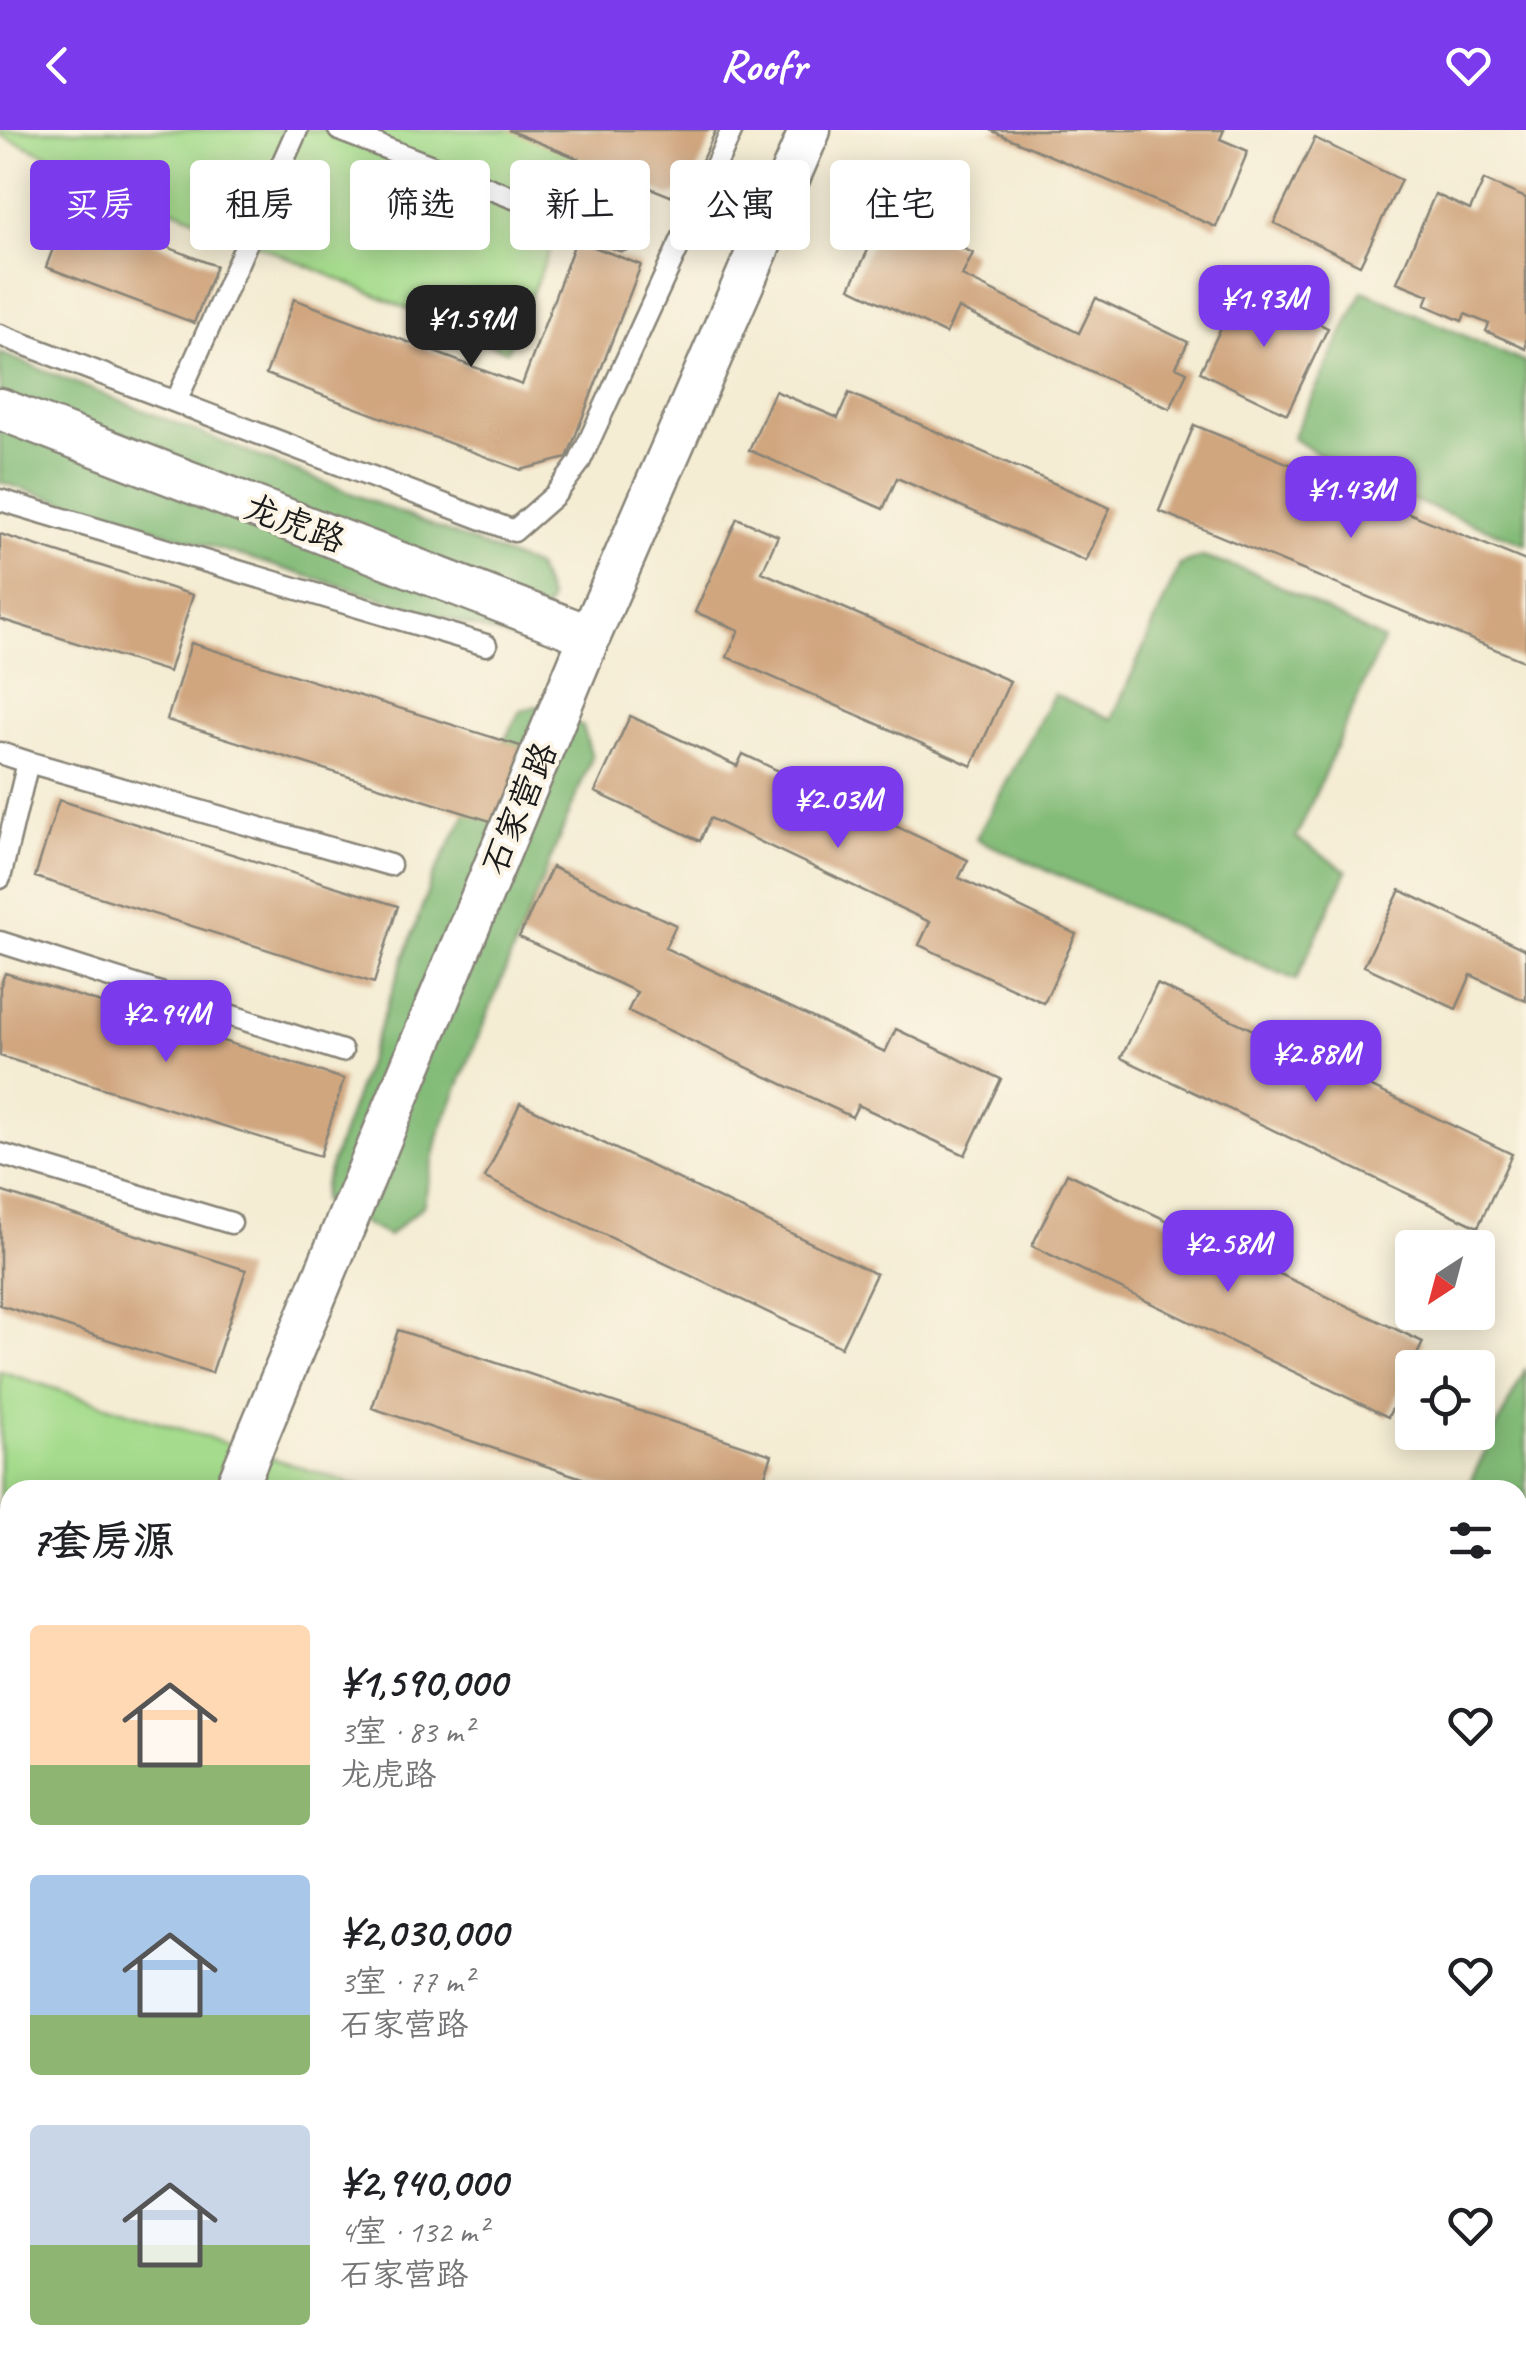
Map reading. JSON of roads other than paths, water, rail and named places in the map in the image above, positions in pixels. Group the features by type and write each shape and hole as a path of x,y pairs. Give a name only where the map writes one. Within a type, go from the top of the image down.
{"street":[{"name":"石家营路","path":"239,1480 590,636 810,130"},
{"name":"龙虎路","path":"0,409 590,636"}],"lane":[{"path":"176,402 297,130"},
{"path":"339,130 510,196"},
{"path":"0,335 514,531 556,496 579,463 732,130"},
{"path":"0,500 486,646"},
{"path":"0,753 390,865"},
{"path":"0,878 28,762"},
{"path":"0,942 342,1051"},
{"path":"0,1154 231,1223"}]}
